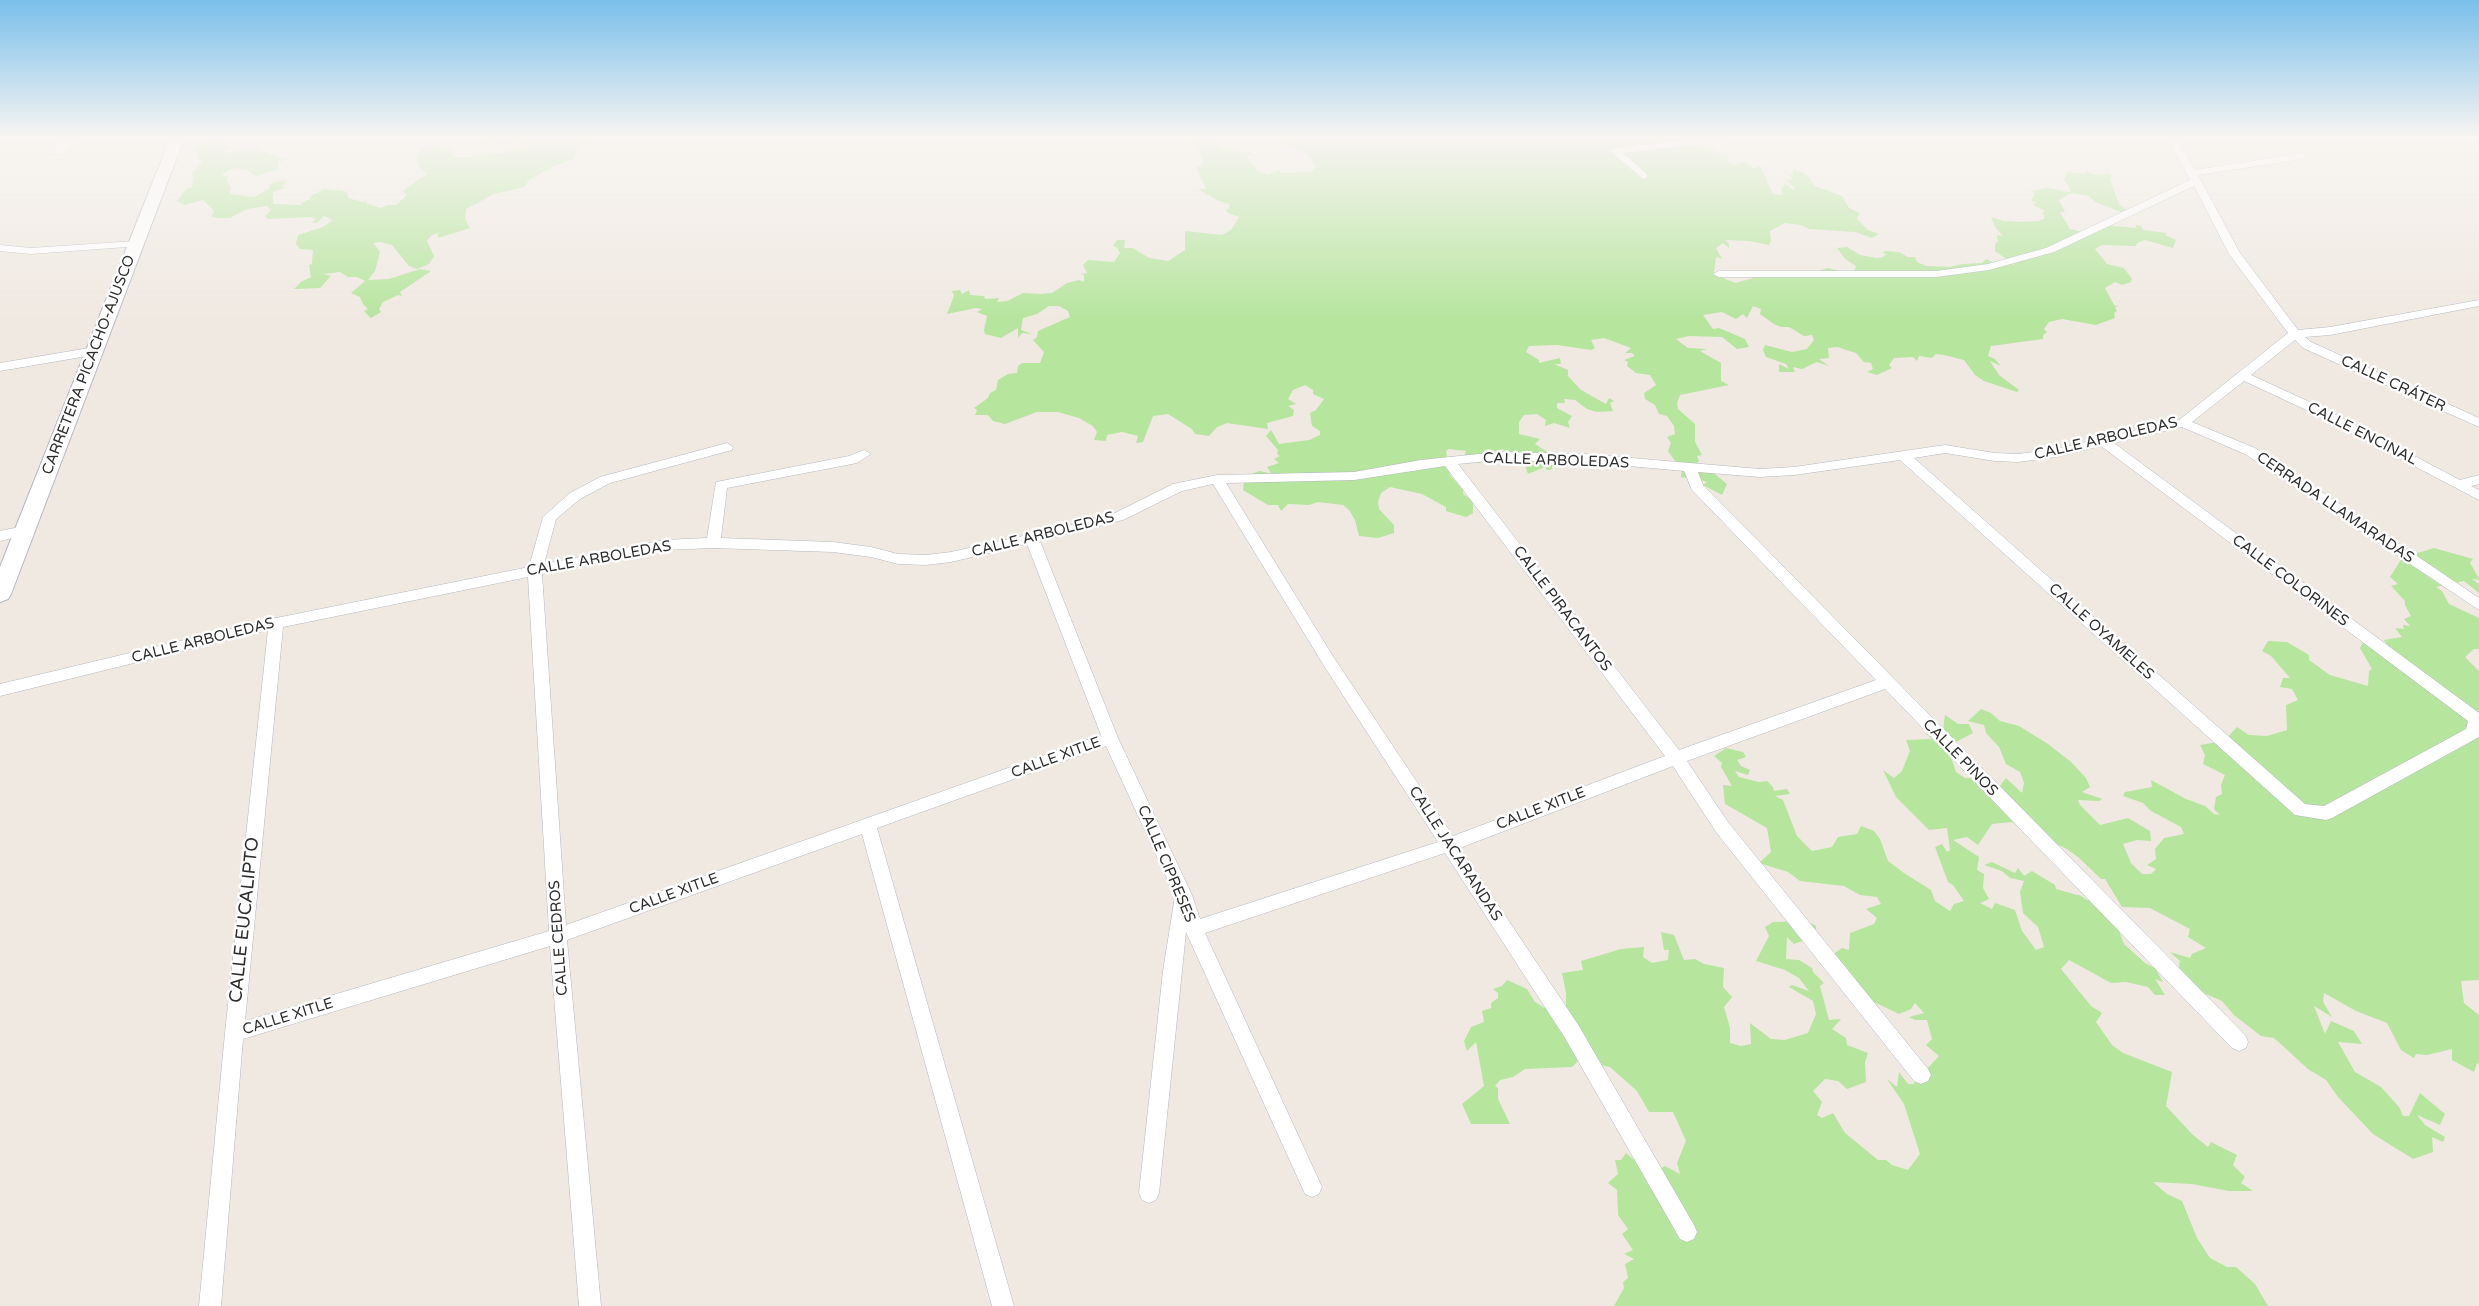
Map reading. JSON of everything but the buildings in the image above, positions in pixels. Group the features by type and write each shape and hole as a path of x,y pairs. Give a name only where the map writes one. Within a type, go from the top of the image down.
{"main road":[{"name":"CARRETERA PICACHO-AJUSCO","path":"0,594 154,197"}],"street":[{"path":"1719,274 1936,274 1989,267 2050,250 2155,197"},
{"name":"CALLE CRÁTER","path":"2205,197 2235,254 2295,334 2307,345 2479,423"},
{"path":"0,248 31,251 136,244"},
{"path":"2295,334 2339,329 2479,302"},
{"name":"CALLE ARBOLEDAS","path":"0,690 276,623 664,545 712,543 832,547 871,552 898,559 926,560 951,557 1031,537 1064,532 1118,517 1178,487 1217,479 1354,476 1448,461 1498,456 1585,458 1760,473 1794,471 1945,449 1995,457 2018,458 2056,453 2183,423 2243,376 2272,350 2295,334"},
{"path":"0,367 94,351"},
{"name":"CALLE ENCINAL","path":"2243,376 2321,412 2479,496"},
{"name":"CERRADA LLAMARADAS","path":"2183,423 2250,452 2342,511 2479,605"},
{"name":"CALLE COLORINES","path":"2104,442 2476,719 2472,733 2326,813 2301,810"},
{"name":"CALLE CEDROS","path":"590,1306 558,936 535,570 550,517 575,496 605,480 727,447"},
{"path":"712,543 721,485 852,460 864,454"},
{"name":"CALLE OYAMELES","path":"1902,454 2301,810"},
{"name":"CALLE PIRACANTOS","path":"1448,461 1676,758 1722,827 1920,1075"},
{"name":"CALLE PINOS","path":"1690,468 1697,487 1886,683 2239,1042"},
{"name":"CALLE JACARANDAS","path":"1217,479 1331,666 1572,1032 1687,1232"},
{"path":"2460,485 2479,479"},
{"path":"0,536 24,531"},
{"name":"CALLE CIPRESES","path":"1031,537 1110,738 1183,895 1194,929 1312,1187"},
{"name":"CALLE EUCALIPTO","path":"210,1306 234,1033 276,623"},
{"name":"CALLE XITLE","path":"1194,929 1449,844 1676,758 1886,683"},
{"name":"CALLE XITLE","path":"234,1033 558,936 1110,738"},
{"path":"868,825 1003,1306"},
{"path":"1149,1193 1171,980 1183,895"}],"green space":[{"path":"180,197 273,197 273,204 303,205 300,204 311,198 309,197 348,197 362,202 368,201 366,203 381,208 387,205 396,205 405,197 488,197 466,209 465,219 470,228 438,238 438,233 432,235 427,241 434,256 429,264 417,269 409,266 392,245 380,242 373,243 380,252 375,271 368,280 389,279 420,269 431,271 400,292 402,296 398,295 383,302 379,309 381,312 371,318 364,311 368,309 360,297 351,293 365,281 357,277 348,277 340,272 323,274 331,276 320,288 294,289 301,282 311,277 309,265 312,264 313,250 300,249 296,244 298,235 323,227 333,220 324,216 317,223 312,223 316,219 311,217 267,219 265,216 271,210 267,206 247,209 230,218 217,218 211,217 214,211 203,200 185,205 177,201"},
{"path":"1212,197 1843,197 1849,208 1860,213 1857,219 1868,230 1879,234 1872,238 1855,232 1809,229 1801,225 1785,223 1770,231 1771,241 1769,245 1749,241 1725,240 1729,244 1729,248 1723,243 1716,248 1722,259 1716,257 1714,272 1736,283 1753,278 1752,276 1813,273 1828,268 1853,274 1856,266 1845,259 1837,248 1847,247 1860,255 1877,258 1883,257 1886,254 1882,253 1885,251 1899,252 1908,257 1915,257 1917,262 1926,266 1949,267 1982,263 1986,259 1997,264 2001,261 2015,265 1995,251 1995,244 1998,241 1997,235 2003,236 1995,227 1991,217 2004,221 2039,221 2045,218 2042,213 2045,211 2033,205 2037,202 2031,201 2033,197 2064,197 2059,200 2065,212 2060,212 2070,229 2087,233 2085,228 2096,232 2101,225 2137,228 2135,225 2141,226 2143,230 2167,233 2165,235 2176,240 2173,248 2145,240 2137,243 2136,246 2102,245 2095,249 2107,264 2124,268 2132,279 2131,282 2122,285 2115,282 2105,288 2114,305 2119,307 2115,307 2117,311 2114,313 2115,318 2096,325 2062,319 2049,322 2044,329 2047,332 2043,335 2043,339 1991,346 1988,356 1995,359 2001,366 1990,361 1999,375 2019,390 2017,392 1984,381 1975,375 1964,360 1936,354 1932,358 1919,356 1917,361 1913,357 1894,358 1889,365 1892,368 1877,375 1867,372 1873,369 1871,363 1864,362 1856,353 1837,347 1828,348 1829,358 1819,359 1829,366 1817,362 1802,369 1793,367 1795,372 1779,372 1779,364 1789,369 1786,364 1766,357 1763,350 1765,345 1792,352 1807,349 1814,340 1812,335 1804,336 1789,327 1781,327 1774,324 1760,314 1761,309 1753,306 1747,318 1743,314 1736,319 1722,312 1703,315 1713,329 1719,328 1745,339 1749,347 1737,349 1722,337 1689,336 1676,339 1688,348 1707,349 1700,351 1721,363 1721,381 1729,385 1680,395 1677,403 1678,409 1695,424 1695,442 1702,455 1697,456 1699,461 1696,464 1705,471 1715,474 1727,484 1722,495 1703,485 1707,482 1681,477 1683,464 1675,461 1668,451 1671,443 1667,437 1675,434 1674,426 1667,416 1659,414 1655,405 1645,399 1644,393 1656,385 1650,375 1636,373 1627,366 1628,362 1624,360 1635,356 1632,353 1625,353 1631,348 1604,338 1591,340 1595,348 1592,350 1557,345 1529,346 1526,352 1539,360 1539,363 1560,358 1561,364 1554,364 1568,370 1568,376 1581,390 1606,404 1609,398 1614,401 1610,403 1613,411 1597,412 1587,409 1575,400 1564,399 1565,403 1557,403 1557,408 1572,416 1568,422 1570,428 1554,423 1545,426 1546,420 1537,414 1524,415 1519,422 1519,434 1540,439 1535,444 1555,457 1561,459 1554,452 1567,455 1569,461 1564,465 1555,462 1551,470 1547,470 1545,467 1528,474 1523,460 1512,461 1503,449 1498,451 1502,457 1478,463 1474,459 1469,464 1464,456 1466,451 1449,449 1446,451 1450,475 1463,490 1463,494 1473,501 1473,513 1466,517 1446,511 1446,507 1422,494 1390,487 1381,493 1378,502 1379,509 1394,525 1394,533 1378,538 1359,536 1355,520 1349,510 1343,505 1318,502 1309,505 1288,504 1281,511 1278,505 1268,505 1243,490 1245,476 1260,471 1272,474 1267,467 1279,463 1274,459 1280,456 1277,454 1278,450 1266,436 1271,430 1279,444 1309,440 1320,435 1320,431 1312,426 1310,413 1316,410 1324,399 1313,394 1313,390 1305,385 1293,390 1288,399 1296,404 1288,406 1294,410 1293,416 1267,423 1268,429 1227,423 1217,427 1209,436 1195,434 1192,429 1168,414 1153,416 1143,442 1136,443 1138,436 1122,432 1107,435 1106,441 1094,440 1097,432 1093,426 1079,418 1058,412 1037,412 1005,424 993,421 988,415 975,415 977,410 974,408 996,390 998,380 1008,374 1017,373 1018,366 1022,363 1040,363 1044,352 1033,340 1037,337 1038,331 1070,317 1068,311 1059,306 1049,306 1037,314 1023,318 1021,330 1032,334 1022,333 1018,338 1018,328 1001,338 985,334 987,316 977,312 982,309 976,308 947,314 954,296 952,291 960,290 962,294 969,290 970,295 984,296 985,299 999,298 997,302 1007,301 1023,293 1052,293 1067,283 1079,280 1084,282 1084,275 1081,274 1087,273 1083,265 1088,260 1114,262 1120,253 1113,246 1117,240 1125,240 1124,248 1133,248 1149,258 1168,261 1185,250 1185,231 1222,235 1231,230 1239,217 1228,213 1226,210 1230,208 1229,204"},
{"path":"2090,197 2116,197 2119,204 2126,209 2130,208 2121,212 2095,202"},
{"path":"2434,548 2473,559 2470,563 2479,578 2479,580 2472,579 2479,584 2479,593 2464,581 2436,587 2442,591 2449,604 2479,618 2479,649 2474,649 2465,657 2479,671 2479,980 2461,981 2464,1003 2479,1015 2479,1064 2477,1063 2474,1072 2452,1060 2452,1049 2427,1055 2416,1054 2414,1058 2401,1050 2387,1023 2356,1011 2324,993 2323,1002 2332,1017 2314,1006 2325,1034 2331,1021 2354,1031 2362,1044 2338,1042 2355,1072 2381,1087 2399,1107 2403,1116 2409,1116 2420,1093 2445,1114 2440,1125 2417,1115 2425,1125 2445,1137 2443,1142 2432,1137 2433,1152 2413,1159 2373,1134 2338,1097 2326,1080 2308,1069 2274,1038 2261,1036 2234,1015 2222,1001 2187,986 2177,978 2180,961 2170,952 2190,958 2192,954 2206,948 2188,937 2190,929 2150,908 2122,907 2105,879 2101,879 2067,849 2011,822 1992,824 1978,845 1967,837 1953,840 1979,857 1977,870 1984,874 1983,888 1989,899 1980,903 1992,909 1995,903 2015,910 2022,931 2036,950 2044,947 2038,927 2023,913 2020,892 2024,881 2010,878 2002,871 1984,865 1992,862 2015,873 2018,868 2024,876 2032,871 2055,885 2056,889 2081,896 2087,900 2107,898 2124,944 2145,963 2155,968 2163,982 2155,979 2165,995 2155,995 2148,987 2126,982 2111,983 2069,960 2061,969 2091,1006 2102,1013 2096,1022 2112,1045 2123,1053 2172,1072 2166,1106 2193,1135 2208,1147 2211,1142 2237,1155 2233,1165 2245,1177 2241,1183 2253,1191 2229,1191 2192,1184 2153,1182 2167,1194 2182,1201 2197,1238 2210,1258 2227,1267 2236,1267 2255,1284 2268,1306 1614,1306 1624,1288 1623,1282 1628,1278 1625,1264 1634,1259 1624,1254 1633,1250 1622,1234 1628,1229 1618,1215 1617,1190 1608,1183 1618,1174 1615,1160 1621,1160 1626,1153 1651,1174 1665,1166 1680,1174 1677,1163 1686,1141 1673,1112 1649,1112 1637,1091 1610,1067 1579,1060 1572,1067 1525,1069 1513,1077 1500,1080 1495,1086 1498,1088 1498,1099 1510,1124 1471,1124 1462,1104 1484,1086 1476,1042 1467,1051 1464,1041 1471,1027 1484,1022 1482,1011 1491,1008 1491,1003 1498,998 1498,993 1493,989 1502,986 1507,980 1527,989 1535,1002 1548,1010 1566,1009 1566,993 1562,973 1583,970 1581,961 1621,949 1644,947 1643,957 1652,963 1668,960 1669,950 1664,950 1661,932 1674,935 1684,960 1695,959 1704,964 1724,968 1723,987 1732,997 1724,1007 1730,1028 1730,1043 1741,1046 1751,1044 1750,1023 1771,1039 1785,1040 1808,1033 1816,1014 1813,1001 1789,987 1792,985 1809,991 1799,978 1785,970 1756,961 1769,936 1765,927 1773,922 1807,921 1816,926 1815,940 1805,940 1794,944 1787,937 1786,959 1799,960 1812,968 1813,972 1824,983 1820,986 1829,1020 1841,1019 1832,1029 1846,1038 1847,1045 1868,1053 1865,1062 1866,1082 1847,1089 1838,1081 1825,1079 1813,1091 1822,1102 1817,1115 1822,1118 1833,1113 1845,1133 1878,1160 1886,1160 1892,1165 1908,1170 1920,1154 1904,1104 1887,1079 1897,1087 1899,1072 1908,1084 1913,1084 1939,1056 1926,1045 1932,1039 1927,1020 1915,1020 1909,1017 1924,1013 1915,1003 1911,1009 1899,1014 1876,1003 1859,1003 1832,955 1842,948 1849,950 1850,933 1874,924 1877,918 1866,909 1881,904 1877,897 1860,895 1844,886 1800,881 1788,872 1759,863 1771,852 1767,828 1725,804 1723,785 1732,786 1721,767 1722,763 1714,756 1726,748 1743,752 1746,757 1737,760 1741,766 1750,770 1748,775 1735,771 1739,777 1759,782 1767,781 1774,791 1787,789 1790,794 1775,796 1783,800 1797,836 1812,851 1832,847 1838,837 1857,834 1861,826 1874,831 1880,839 1888,861 1931,890 1935,901 1950,911 1954,904 1964,901 1953,885 1948,882 1935,847 1942,844 1947,852 1950,850 1947,828 1929,830 1896,797 1883,770 1894,778 1902,771 1910,751 1906,740 1933,739 1926,734 1943,730 1945,715 1958,724 1969,724 1973,733 1954,743 1950,754 1956,772 1965,778 1972,778 1998,788 2006,778 2022,793 2024,783 2020,772 2006,764 1999,747 1986,733 1984,725 1968,721 1981,709 1991,713 2000,721 2019,726 2048,744 2071,762 2086,778 2090,787 2082,792 2102,799 2099,801 2078,800 2080,805 2100,825 2128,818 2150,831 2151,841 2137,840 2123,844 2131,863 2142,874 2151,874 2156,869 2147,865 2156,859 2155,849 2164,838 2184,834 2181,827 2151,811 2143,803 2123,796 2125,792 2152,787 2151,780 2186,799 2205,806 2214,814 2220,815 2214,809 2216,797 2222,794 2221,785 2225,775 2203,764 2205,755 2200,745 2224,741 2237,727 2249,735 2267,736 2287,730 2286,705 2298,700 2292,689 2280,687 2283,678 2290,678 2271,656 2262,651 2268,641 2287,642 2309,655 2309,660 2330,675 2368,686 2369,671 2372,669 2360,648 2363,642 2389,648 2384,640 2402,637 2395,628 2404,629 2403,625 2410,626 2404,619 2411,616 2405,601 2391,586 2398,584 2390,577 2402,558"}]}
